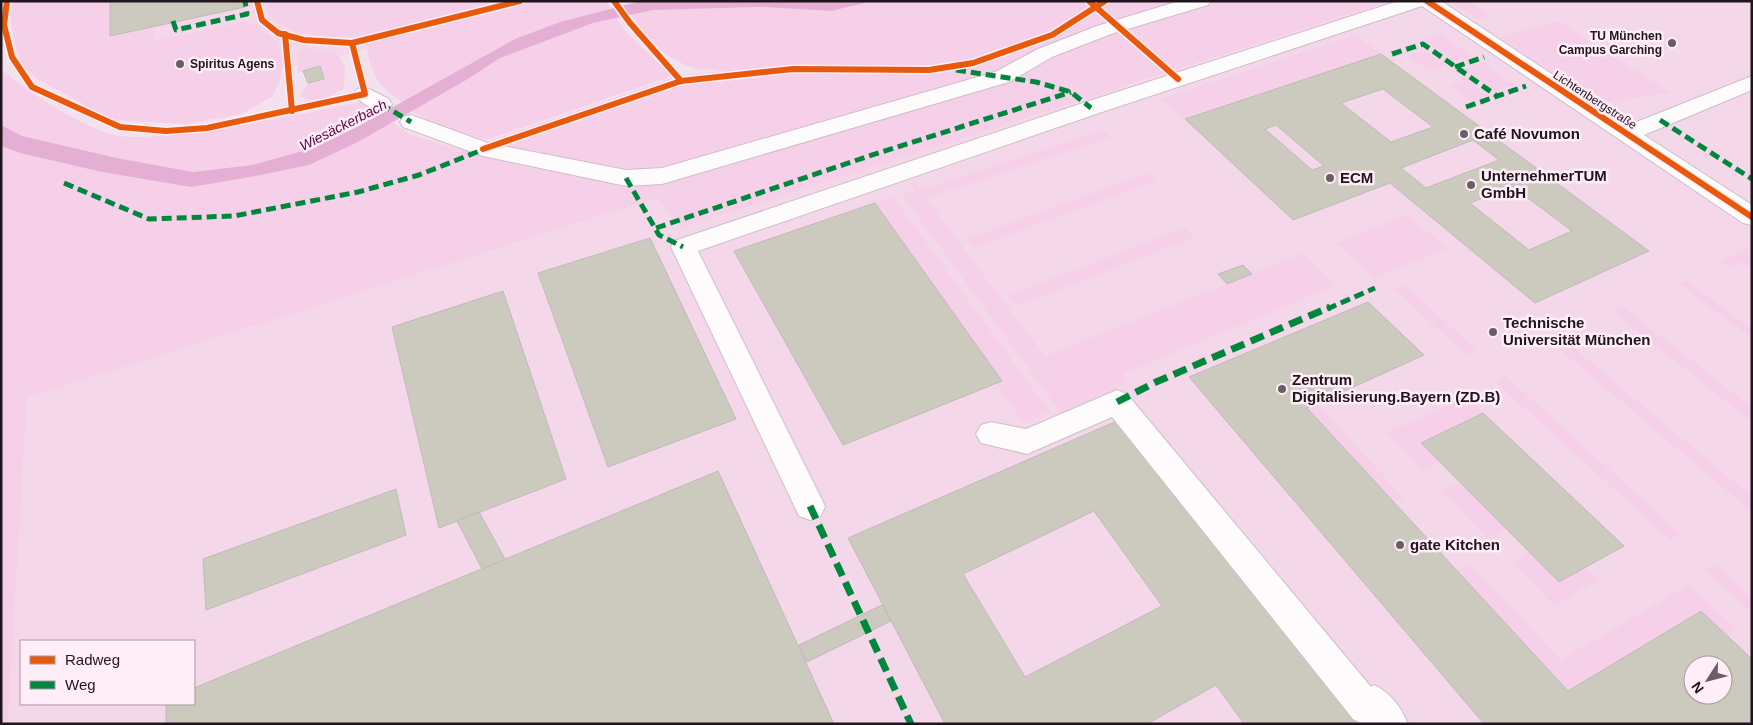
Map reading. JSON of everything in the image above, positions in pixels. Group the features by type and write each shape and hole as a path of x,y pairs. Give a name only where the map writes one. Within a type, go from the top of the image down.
{"street":[{"path":"411,122 483,149 626,178 662,176 859,120 1002,76 1045,53 1104,30 1201,1"},
{"path":"810,506 683,247 1081,111 1418,1"},
{"name":"Lichtenbergstraße","path":"1427,1 1752,217"},
{"path":"1626,134 1752,82"},
{"path":"991,434 1026,442 1117,402 1365,707 1374,703 1390,724"}],"shaded area":[{"path":"12,1 110,1 110,36 153,26 154,41 248,21 277,41 283,63 280,80 273,96 242,114 186,124 113,120 37,79 23,67 15,45 10,16"},
{"path":"40,1 539,1 341,56 234,78 157,83"},
{"path":"266,1 486,1 486,5 411,25 361,34 336,36 313,35 289,29 269,16"},
{"path":"534,1 606,1 611,9 560,22 515,39 402,102 386,90 376,78 370,63 366,44"},
{"path":"641,1 873,1 831,11 760,7 653,10 593,23 500,58 466,80 358,142 309,165 191,187 102,172 20,153 1,146 1,125 22,136 117,158 193,172 252,165 314,148 357,127 515,39 560,22"},
{"path":"873,1 1392,1 682,228 657,198 27,398 8,724 1,724 1,146 20,153 102,172 191,187 358,142 392,122 411,135 463,150 678,76 722,71 692,68 670,57 655,45 631,15 653,10 760,7 830,11"},
{"path":"1392,1 1752,1 1752,724 8,724 27,398 658,198 1126,87"},
{"path":"1450,1 1468,1 1490,16 1478,20"},
{"path":"616,18 627,33 672,76 486,140 439,125 411,111 500,58 593,23"},
{"path":"1558,21 1671,93 1598,103 1500,37"},
{"path":"1440,34 1472,56 1454,62 1422,39"},
{"path":"1356,35 1381,54 1185,119 1160,99"},
{"path":"309,48 337,54 345,67 344,88 322,100 306,99 300,96 308,83 324,78 320,66 298,73 298,53"},
{"path":"1425,50 1446,65 1429,71 1408,56"},
{"path":"1482,63 1514,85 1495,91 1464,69"},
{"path":"1,68 24,87 57,108 92,127 119,136 153,136 231,126 360,102 379,115 314,149 252,165 193,172 117,158 22,136 1,125"},
{"path":"1467,79 1488,95 1470,101 1449,86"},
{"path":"1103,130 1110,137 926,198 1045,356 1303,253 1336,285 1123,374 1129,383 1061,413 902,195 914,191 909,183 914,182 920,190"},
{"path":"1148,173 1156,181 973,248 966,239"},
{"path":"893,197 1050,412 1023,423 875,203"},
{"path":"1408,215 1447,248 1374,278 1336,243"},
{"path":"1185,228 1195,237 1017,306 1008,295"},
{"path":"1752,247 1752,269 1741,262 1729,267 1720,262"},
{"path":"1685,280 1752,329 1752,338 1678,284"},
{"path":"1405,285 1477,350 1466,355 1394,289"},
{"path":"1624,307 1752,408 1752,422 1614,312"},
{"path":"1561,337 1752,497 1752,512 1551,342"},
{"path":"1505,375 1680,534 1670,540 1494,381"},
{"path":"1466,396 1483,413 1421,443 1440,462 1423,470 1387,433"},
{"path":"1317,404 1404,498 1394,502 1307,408"},
{"path":"1460,483 1506,529 1488,539 1442,491"},
{"path":"1529,552 1559,582 1585,568 1598,580 1554,606 1512,562"},
{"path":"1470,564 1561,660 1688,585 1736,628 1727,635 1568,691 1457,570"},
{"path":"1715,565 1752,598 1752,613 1705,570"}],"building":[{"path":"110,1 244,1 245,7 110,36"},
{"name":"ECM","path":"1381,54 1649,251 1535,303 1390,183 1293,220 1185,119","holes":["1383,89 1433,127 1391,142 1341,103","1276,125 1324,166 1312,170 1265,129","1473,140 1499,160 1426,188 1401,168","1512,186 1572,231 1529,250 1470,203"]},
{"path":"320,66 324,79 308,83 303,71"},
{"path":"875,203 1002,381 843,445 734,251"},
{"path":"650,238 736,419 608,467 538,273"},
{"path":"1243,265 1252,274 1227,284 1218,274"},
{"path":"503,291 566,479 439,528 392,327"},
{"path":"1368,302 1424,355 1307,408 1568,691 1701,611 1752,659 1752,724 1484,724 1189,377"},
{"path":"1483,413 1624,546 1559,582 1421,443"},
{"path":"1119,420 1356,724 1244,724 1216,685 1147,724 945,724 848,538","holes":["1094,511 1162,606 1025,677 963,574"]},
{"path":"718,471 834,724 166,724 166,705 195,705 195,688"},
{"path":"396,489 406,535 206,610 203,559"},
{"path":"479,512 505,559 482,569 457,521"},
{"path":"882,605 891,621 807,662 799,645"}],"marked path":[{"path":"173,21 176,30 247,14 245,1"},
{"path":"1392,54 1423,44 1497,96"},
{"path":"1455,67 1484,57"},
{"path":"956,70 1036,82 1071,92 1091,108"},
{"path":"1466,107 1526,86"},
{"path":"656,228 869,156 1071,92"},
{"path":"381,104 411,122"},
{"path":"1660,120 1752,179"},
{"path":"64,183 149,219 234,216 358,192 419,175 487,148"},
{"path":"626,178 659,235 683,247"},
{"path":"1117,402 1156,382 1375,288"},
{"path":"810,506 911,724"}],"cycle path":[{"path":"7,1 4,25 12,57 32,87 120,127 166,131 207,128 365,94 352,43"},
{"path":"257,1 262,20 278,33 304,40 352,43 520,1"},
{"path":"614,1 630,23 681,81"},
{"path":"1089,1 1178,79"},
{"path":"483,149 681,81 793,69 929,70 973,63 1052,35 1105,1"},
{"path":"1427,1 1752,217"},
{"path":"285,34 292,111"}],"place":[{"name":"TU München Campus Garching","path":"1672,43"},
{"name":"Spiritus Agens","path":"180,64"},
{"name":"Café Novumon","path":"1464,134"},
{"name":"ECM","path":"1330,178"},
{"name":"UnternehmerTUM GmbH","path":"1471,185"},
{"name":"Technische Universität München","path":"1493,332"},
{"name":"Zentrum Digitalisierung.Bayern (ZD.B)","path":"1282,389"},
{"name":"gate Kitchen","path":"1400,545"}],"water label":[{"name":"Wiesäckerbach","path":"343,125"}]}
